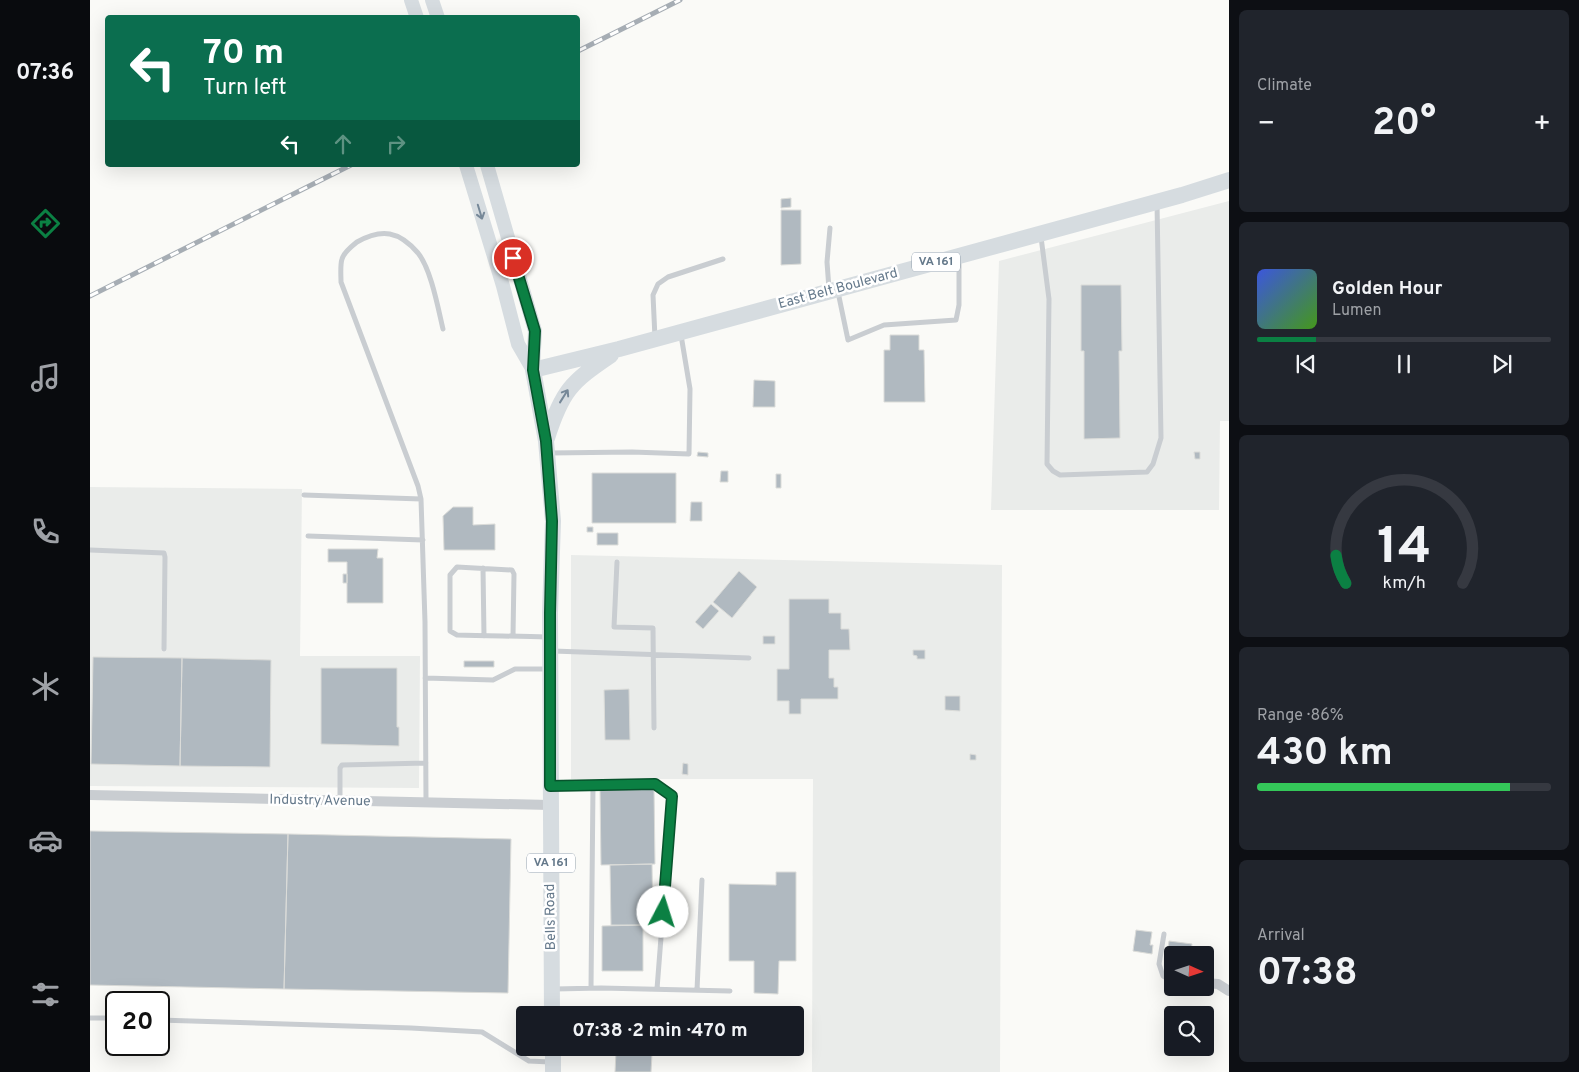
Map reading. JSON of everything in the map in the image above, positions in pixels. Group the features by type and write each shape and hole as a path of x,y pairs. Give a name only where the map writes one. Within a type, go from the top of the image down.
{"main road":[{"path":"411,0 416,15"},
{"path":"432,0 437,15"},
{"path":"467,167 503,286 518,344 533,370"},
{"path":"488,167 535,331 533,370"},
{"name":"East Belt Boulevard","path":"533,370 618,349 1040,234 1229,180"},
{"name":"VA 161","path":"546,447 555,412 572,385 583,374 618,349"},
{"name":"Bells Road","path":"533,370 546,447 552,521 550,644 552,1006"}],"street":[{"name":"Industry Avenue","path":"90,795 550,805"},
{"path":"1214,984 1229,991"}],"lane":[{"path":"1040,234 1049,299 1047,464 1060,475 1147,472 1153,464 1161,438 1157,202"},
{"path":"830,228 827,262 848,340 884,325 956,320 959,304 959,256"},
{"path":"426,803 421,499 341,282 342,258 352,246 365,238 383,232 402,238 419,254 432,284 443,329"},
{"path":"655,339 653,295 658,284 668,277 723,259"},
{"path":"546,447 689,454 690,389 680,332"},
{"path":"304,495 421,499"},
{"path":"308,536 423,540"},
{"path":"90,550 164,553 164,649"},
{"path":"617,562 614,627 653,628 654,728"},
{"path":"513,636 514,574 512,570 506,568 457,567 450,575 450,631 457,635 513,636 550,644 654,656 749,658"},
{"path":"483,568 484,636"},
{"path":"425,678 493,680 515,669 550,669"},
{"path":"340,801 340,768 342,765 426,763"},
{"path":"550,786 655,784 672,796 657,989"},
{"path":"591,988 593,786"},
{"path":"697,990 702,880"},
{"path":"1164,934 1159,964 1164,977"},
{"path":"552,989 730,991"},
{"path":"90,1018 105,1018"},
{"path":"170,1020 482,1032 529,1061 553,1060"}],"shaded area":[{"path":"1229,201 1229,421 1220,421 1219,510 991,510 999,261"},
{"path":"90,487 302,489 300,656 420,656 419,788 90,786"},
{"path":"571,555 1002,565 1000,1072 812,1072 813,779 571,779"}],"building":[{"path":"791,198 791,207 781,208 781,199"},
{"path":"781,210 801,210 801,264 781,265"},
{"path":"1081,285 1121,285 1122,351 1119,351 1120,438 1084,439 1084,351 1081,351"},
{"path":"890,335 919,335 919,350 924,350 925,402 884,402 884,350 890,350"},
{"path":"754,380 775,381 775,407 753,407"},
{"path":"698,452 708,453 708,457 697,456"},
{"path":"1194,452 1200,452 1200,459 1195,459"},
{"path":"721,471 728,471 728,482 720,482"},
{"path":"592,473 676,473 676,523 592,523"},
{"path":"776,474 781,474 781,488 776,488"},
{"path":"691,502 702,502 702,521 690,521"},
{"path":"453,507 473,507 473,525 495,524 495,550 444,550 443,516"},
{"path":"587,527 593,527 593,532 587,532"},
{"path":"597,533 618,533 618,545 597,545"},
{"path":"328,549 378,549 377,558 383,558 383,603 347,603 347,562 328,562"},
{"path":"739,571 757,587 732,618 713,602"},
{"path":"343,574 347,574 347,583 343,583"},
{"path":"789,599 829,599 829,613 841,613 841,629 849,629 850,650 829,650 829,678 834,678 834,687 838,687 838,699 801,699 801,714 789,714 789,701 777,701 777,669 789,669"},
{"path":"711,604 719,611 703,629 695,622"},
{"path":"763,636 775,636 775,644 763,644"},
{"path":"913,650 925,650 925,659 917,659 917,656 913,655"},
{"path":"93,657 182,658 180,766 91,764"},
{"path":"182,658 271,660 270,767 180,766"},
{"path":"464,661 494,661 494,667 464,667"},
{"path":"321,668 397,668 397,727 399,727 399,746 321,744"},
{"path":"629,689 630,740 605,740 604,690"},
{"path":"945,696 960,696 960,711 945,710"},
{"path":"970,754 976,755 976,760 970,760"},
{"path":"683,763 688,764 688,775 682,774"},
{"path":"600,789 654,789 655,864 601,865"},
{"path":"90,831 288,834 284,989 90,985"},
{"path":"288,834 511,839 508,993 284,989"},
{"path":"652,864 653,925 611,925 610,865"},
{"path":"776,872 796,872 796,961 779,961 778,994 754,993 754,961 729,961 729,884 776,885"},
{"path":"643,925 643,971 602,971 602,926"},
{"path":"1136,930 1152,932 1150,945 1153,945 1152,954 1133,951"},
{"path":"1169,941 1192,944 1192,946 1168,946"},
{"path":"616,1056 652,1056 651,1072 615,1072"}],"railway":[{"path":"580,50 680,0"},
{"path":"90,296 347,167"}],"route":[{"path":"513,258 535,331 533,370 546,441 552,521 550,786 655,784 672,796 663,912"}]}
